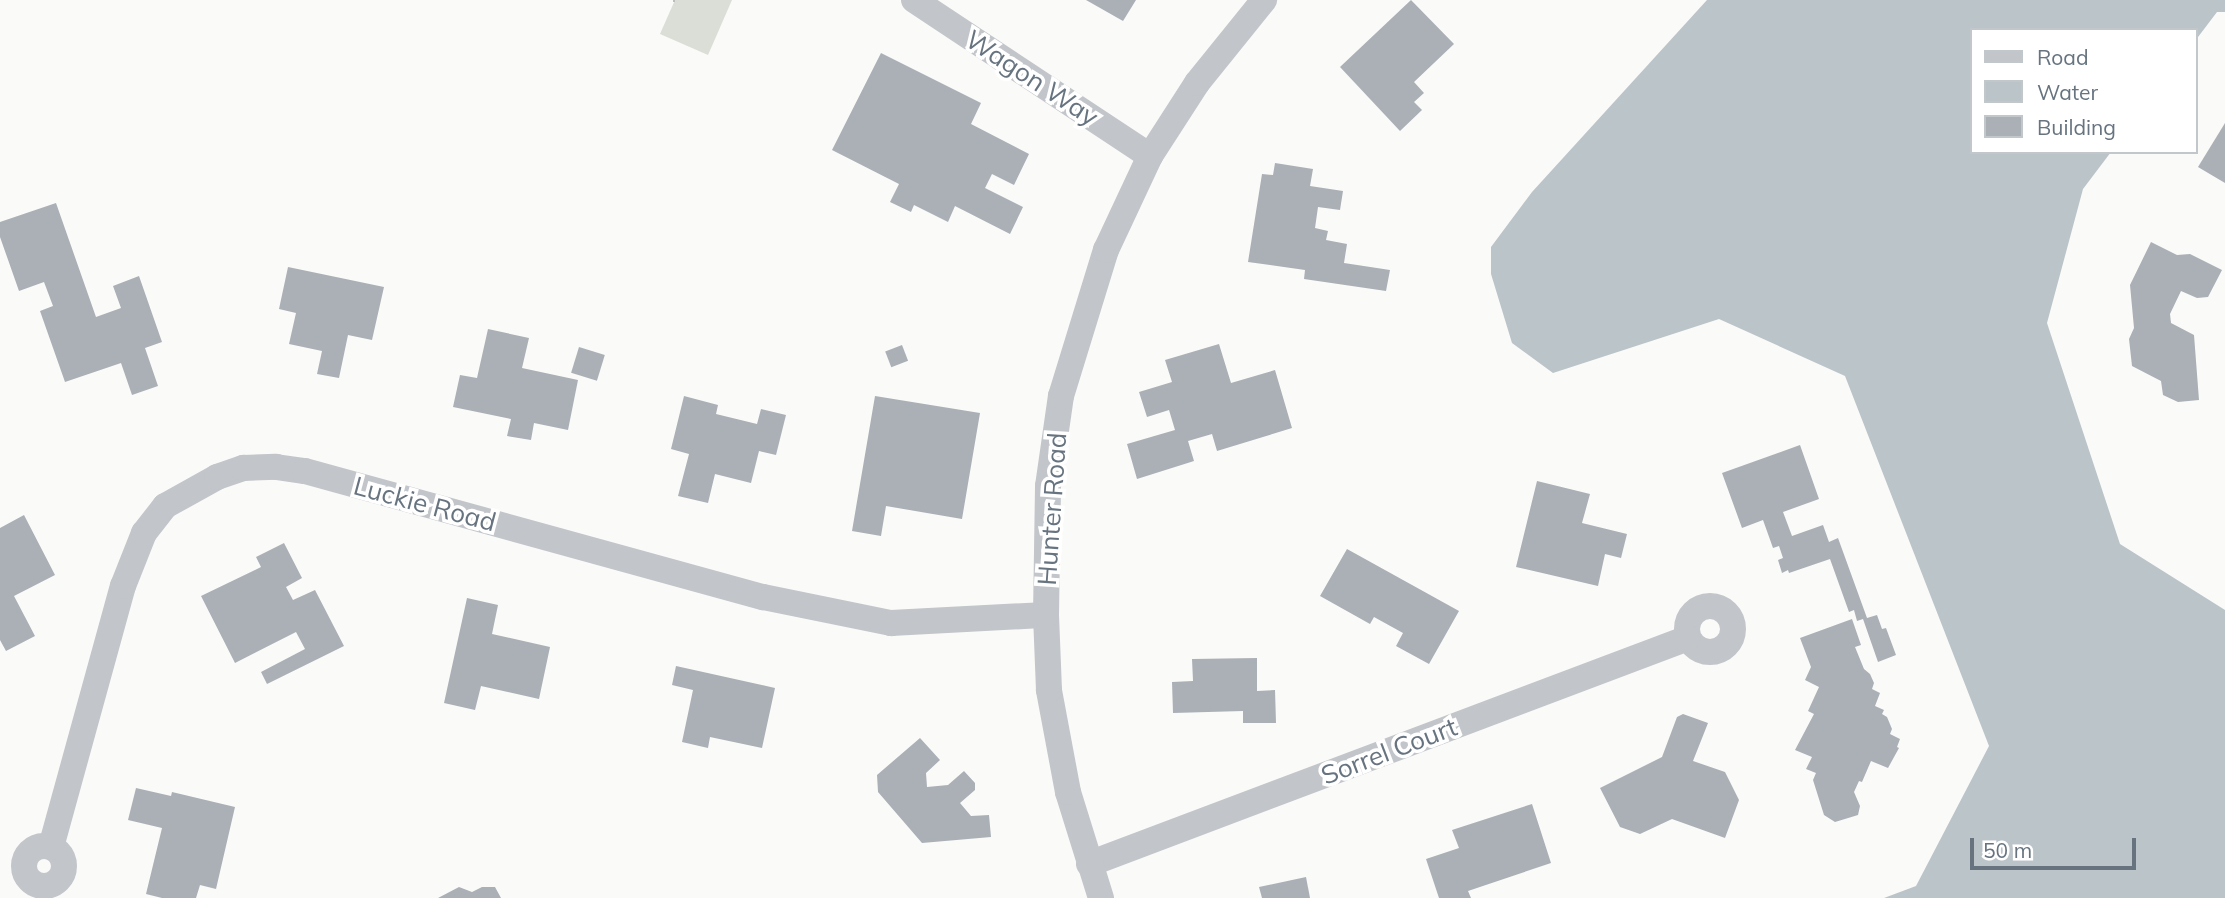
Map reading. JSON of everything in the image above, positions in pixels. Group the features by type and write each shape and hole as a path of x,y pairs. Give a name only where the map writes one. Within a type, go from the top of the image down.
{"street":[{"name":"Wagon Way","path":"914,0 1150,156"},
{"name":"Hunter Road","path":"1101,898 1068,792 1049,690 1046,615 1048,486 1061,396 1105,250 1150,156 1197,83 1264,0"},
{"name":"Luckie Road","path":"51,847 123,586 144,533 164,506 217,477 243,468 276,467 305,471 763,597 891,623 1046,615"},
{"name":"Sorrel Court","path":"1089,864 1688,638"}],"shaded area":[{"path":"675,0 732,0 708,55 660,34"}],"water":[{"path":"1707,0 2225,0 2225,12 2217,12 2197,38 2197,28 1969,28 1969,154 2109,154 2083,189 2047,323 2120,544 2225,610 2225,898 1884,898 1916,886 1989,746 1845,376 1719,319 1553,373 1512,343 1491,274 1491,247 1532,192"}],"building":[{"path":"1086,0 1136,0 1123,21"},
{"path":"1411,0 1454,44 1414,82 1424,93 1414,102 1422,110 1400,131 1340,67"},
{"path":"881,53 981,103 971,124 1029,154 1014,185 992,174 985,188 1023,207 1010,234 955,206 948,222 914,205 911,212 890,202 899,184 832,150"},
{"path":"2225,123 2225,183 2198,167"},
{"path":"1275,163 1313,169 1310,186 1343,191 1340,210 1318,207 1315,228 1328,231 1326,240 1347,244 1344,263 1390,270 1386,291 1304,279 1305,270 1248,262 1262,174 1273,175"},
{"path":"56,203 96,317 121,308 113,286 139,276 162,342 145,348 158,386 132,395 121,363 65,382 40,311 53,306 44,282 19,291 0,237 0,222"},
{"path":"2151,242 2177,255 2190,254 2222,270 2208,297 2197,298 2181,291 2170,314 2171,323 2194,335 2199,400 2178,402 2163,395 2161,381 2132,366 2129,339 2134,328 2130,285"},
{"path":"288,267 384,287 372,340 348,335 339,378 317,374 322,351 289,344 296,313 279,309"},
{"path":"488,329 529,338 522,368 578,380 568,430 534,423 531,440 507,436 511,419 453,407 460,375 477,378"},
{"path":"1219,344 1231,383 1275,370 1292,428 1217,451 1212,434 1188,441 1194,461 1137,479 1127,444 1175,430 1169,410 1147,417 1139,392 1172,382 1165,360"},
{"path":"902,345 908,361 891,367 885,351"},
{"path":"579,347 605,355 597,381 571,373"},
{"path":"684,396 718,405 716,414 757,424 761,409 786,415 776,455 759,451 751,483 715,474 708,503 678,496 689,454 671,449"},
{"path":"875,396 980,413 962,519 886,506 881,536 852,531"},
{"path":"1800,445 1819,499 1783,512 1792,536 1823,525 1829,542 1838,538 1867,618 1877,615 1882,629 1886,628 1896,655 1878,662 1863,619 1857,621 1854,610 1849,612 1830,559 1782,573 1778,560 1783,558 1779,546 1773,548 1763,520 1742,528 1722,473"},
{"path":"1537,481 1590,494 1582,523 1627,534 1621,558 1605,554 1598,586 1516,567"},
{"path":"24,515 55,575 14,596 35,636 6,651 0,640 0,528"},
{"path":"284,543 302,578 286,587 293,600 315,590 344,646 267,684 261,672 305,649 296,632 235,663 201,596 261,567 256,557"},
{"path":"1347,549 1459,611 1429,664 1396,646 1403,633 1374,617 1370,624 1320,596"},
{"path":"467,598 498,605 492,634 550,647 539,699 481,686 475,710 444,703"},
{"path":"1852,619 1861,645 1855,647 1864,669 1874,683 1872,689 1880,693 1875,706 1884,710 1882,714 1887,717 1892,729 1890,734 1900,739 1899,748 1888,768 1871,761 1862,782 1859,781 1854,792 1860,806 1858,815 1835,822 1824,815 1813,780 1816,773 1806,769 1812,757 1795,750 1814,714 1808,711 1819,687 1805,680 1811,667 1800,638"},
{"path":"1257,658 1257,691 1275,690 1276,723 1243,723 1243,711 1173,713 1172,682 1193,681 1192,659"},
{"path":"676,666 775,688 762,748 710,737 708,748 682,742 693,690 672,685"},
{"path":"1683,714 1708,723 1693,761 1725,772 1739,800 1725,838 1672,819 1640,834 1620,827 1600,788 1662,757 1677,717"},
{"path":"920,738 940,760 926,773 927,787 948,785 964,771 975,783 975,790 960,803 971,816 989,815 991,837 922,843 878,792 877,775"},
{"path":"136,788 171,796 172,792 235,807 216,889 200,885 196,898 162,898 146,894 162,828 128,820"},
{"path":"1532,804 1551,863 1468,891 1471,898 1439,898 1426,859 1459,848 1452,830"},
{"path":"1306,877 1310,898 1262,898 1259,887"},
{"path":"459,887 472,892 482,887 495,887 501,898 438,898"}]}
